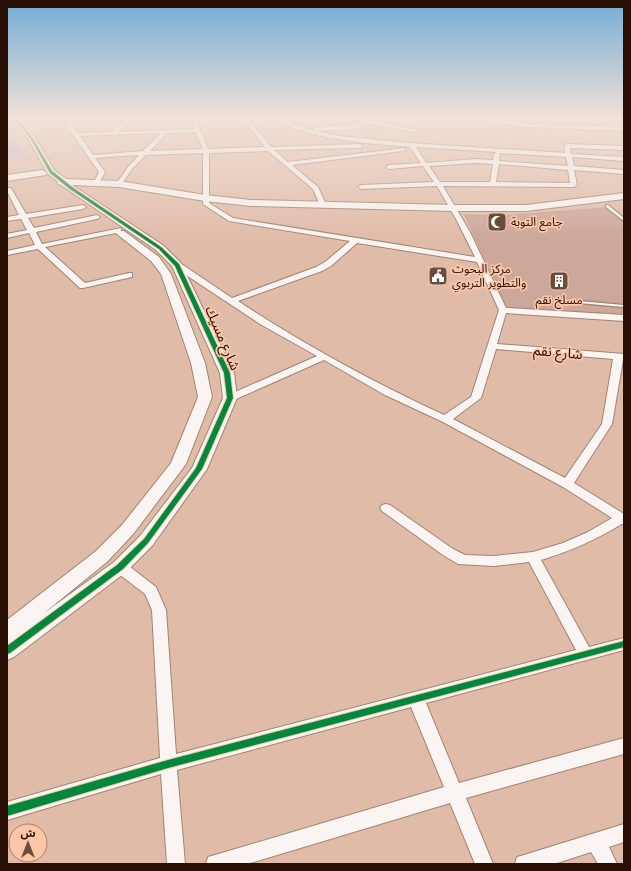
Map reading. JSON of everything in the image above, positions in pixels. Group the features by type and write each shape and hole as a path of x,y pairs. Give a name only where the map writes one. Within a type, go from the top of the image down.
{"street":[{"name":"شارع مسيك","path":"7,631 102,556 128,529 178,464 205,397 198,363 166,274 155,259 118,230 83,207 51,172 43,159"},
{"path":"92,159 102,172 97,182"},
{"path":"119,184 139,159"},
{"path":"206,159 206,201"},
{"path":"281,159 316,188 323,204"},
{"path":"287,164 315,159"},
{"path":"421,159 423,164 440,184 456,211 502,310 476,398 446,419"},
{"path":"493,183 497,159"},
{"path":"360,187 493,183 574,185 570,159"},
{"name":"شارع مسيك","path":"34,160 43,174 160,248 177,265 227,373 230,398"},
{"path":"389,167 476,161 624,172"},
{"path":"7,178 43,174"},
{"path":"62,185 97,182 119,184 241,208 300,210 528,213 607,206 624,203"},
{"path":"62,185 129,190 206,201 323,204 456,211 526,208 624,196"},
{"path":"9,191 40,248 83,286 129,275"},
{"path":"206,201 231,220 480,260"},
{"path":"7,219 83,207"},
{"path":"7,236 97,217"},
{"path":"7,253 40,248 118,230"},
{"path":"231,301 319,269 328,264 356,240"},
{"path":"177,265 263,322 324,357 389,393 446,419 567,484 623,519 567,547 533,557 494,561 463,560 448,552 386,508"},
{"path":"502,310 624,318"},
{"name":"شارع نقم","path":"492,346 621,357"},
{"path":"7,651 120,567 146,541 199,469 230,398 324,357"},
{"path":"567,484 607,424 621,357"},
{"path":"533,557 586,655"},
{"path":"120,567 151,591 159,610 168,764 176,864"},
{"path":"7,811 168,764 624,644"},
{"path":"416,699 484,864"},
{"path":"215,864 454,793 624,746"},
{"path":"524,864 624,833"},
{"path":"596,842 608,864"}],"lane":[{"path":"607,206 624,220"},
{"path":"556,300 624,306"}],"building":[{"name":"مسلخ نقم","path":"605,208 624,222 624,303 555,298 553,300 556,302 624,308 624,314 507,307 465,215 499,216"}],"cycle path":[{"path":"7,651 120,567 146,541 199,469 230,398 227,373 177,265 160,248 71,188 51,172 43,159"},
{"path":"7,811 168,764 624,644"}],"place":[{"name":"جامع التوبة","path":"497,222"},
{"name":"مركز البحوث والتطوير التربوي","path":"438,276"},
{"name":"مسلخ نقم","path":"559,281"}]}
